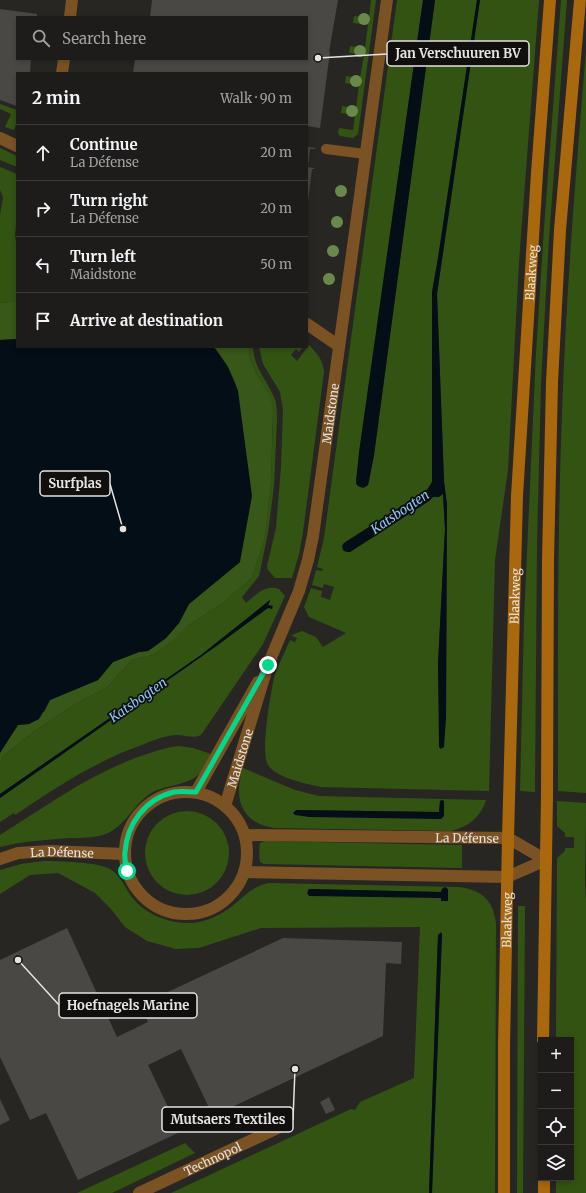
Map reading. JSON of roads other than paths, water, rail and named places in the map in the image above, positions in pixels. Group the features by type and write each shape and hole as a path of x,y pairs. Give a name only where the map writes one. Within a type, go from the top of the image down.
{"main road":[{"name":"Blaakweg","path":"504,1193 504,1046 507,877 517,496 537,173 550,0"},
{"path":"543,1037 548,560 552,382 560,230 580,0"},
{"path":"544,1181 544,1193"}],"street":[{"path":"70,16 72,0"},
{"name":"Maidstone","path":"226,806 268,665 299,591 313,536 387,0"},
{"path":"62,72 64,60"},
{"path":"0,138 16,146"},
{"path":"308,325 339,346"},
{"name":"Maidstone","path":"196,792 268,665"},
{"path":"174,792 196,792 226,806 238,821 245,835 247,854 244,872 237,887 225,900 210,909 194,913 177,913 160,908 146,899 134,886 127,871 124,854 128,833 138,814 154,800 174,792"},
{"name":"La Défense","path":"245,835 508,838 546,860"},
{"name":"La Défense","path":"0,859 18,853 50,851 124,854"},
{"path":"244,872 507,877 546,860"},
{"name":"Technopol","path":"139,1193 286,1124"}],"lane":[{"path":"326,149 365,154"}],"water":[{"path":"423,0 435,0 374,455 368,485 361,487 356,483 359,452"},
{"name":"Katsbogten","path":"477,0 480,0 437,294 444,481 447,505 446,718 444,747 441,749 439,747 438,663 445,529 443,494 439,497 433,497 350,552 344,551 342,546 344,543 427,490 432,482 432,292"},
{"path":"16,339 16,348 215,348 228,367 238,391 252,496 240,562 189,604 179,623 166,638 148,651 139,652 113,662 98,680 50,700 39,719 29,724 18,725 0,753 0,340"},
{"name":"Katsbogten","path":"270,600 268,605 273,606 272,609 268,608 0,798 0,794 201,655"},
{"path":"440,801 444,801 444,816 441,819 309,817 295,815 293,813 296,810 439,812"},
{"path":"445,887 448,889 448,901 441,901 441,898 309,896 307,893 309,889 441,892"},
{"path":"441,932 432,1193 429,1193 438,935"}],"place":[{"name":"Jan Verschuuren BV","path":"318,58"},
{"name":"Surfplas","path":"123,529"},
{"name":"Hoefnagels Marine","path":"18,960"},
{"name":"Mutsaers Textiles","path":"295,1069"}]}
